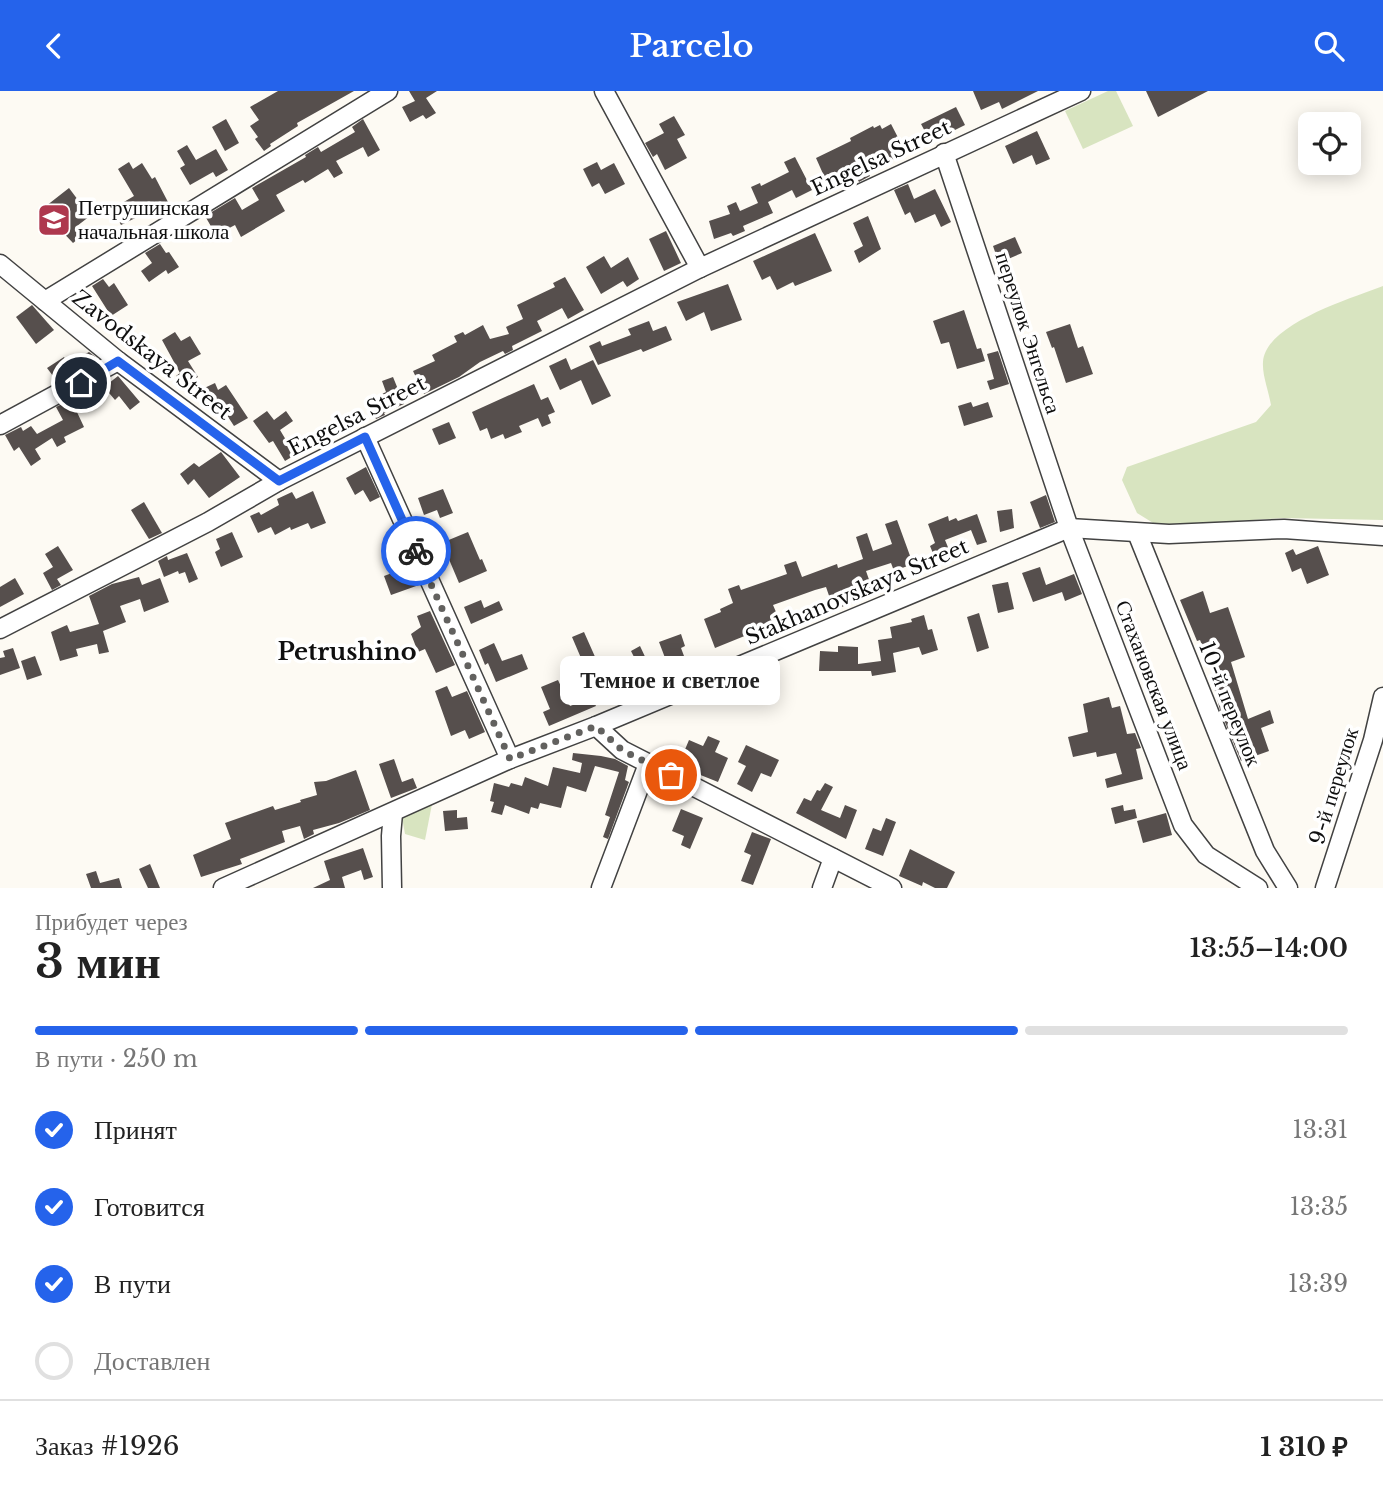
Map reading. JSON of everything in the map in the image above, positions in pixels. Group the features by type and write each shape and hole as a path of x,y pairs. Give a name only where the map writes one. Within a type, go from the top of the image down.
{"street":[{"path":"46,301 388,91"},
{"path":"604,91 700,268"},
{"name":"Engelsa Street","path":"0,629 208,522 279,481 700,268 1081,91"},
{"name":"переулок Энгельса","path":"944,153 1069,528"},
{"name":"Zavodskaya Street","path":"0,264 118,361 279,481"},
{"path":"0,425 118,361"},
{"path":"365,437 510,759"},
{"path":"1069,528 1169,534 1284,529 1383,536"},
{"name":"Stakhanovskaya Street","path":"223,888 510,759 596,726 1069,528"},
{"name":"Стахановская улица","path":"1069,528 1184,825 1206,855 1258,888"},
{"name":"10-й переулок","path":"1137,533 1265,851 1288,888"},
{"name":"9-й переулок","path":"1325,888 1373,740 1383,697"},
{"path":"596,726 613,744 648,764 892,888"},
{"path":"601,888 648,764"},
{"path":"392,888 393,813"},
{"path":"822,888 833,858"}],"green space":[{"path":"1108,91 1116,91 1133,126 1083,149 1065,111"},
{"path":"1383,286 1383,520 1283,518 1158,526 1137,513 1122,480 1127,467 1256,422 1271,405 1263,362 1267,348 1278,336 1312,314"},
{"path":"432,804 425,840 405,834 402,817"}],"building":[{"path":"278,91 354,91 297,123 298,126 264,151 250,126 259,120 250,107"},
{"path":"409,91 437,91 426,98 436,113 426,119 423,115 410,122 402,107 415,101"},
{"path":"973,91 1038,91 1002,109 999,102 981,110"},
{"path":"1146,91 1208,91 1158,117"},
{"path":"956,107 965,125 947,134 945,130 929,139 921,124"},
{"path":"674,116 685,135 677,139 687,158 665,170 657,154 653,157 645,143 664,133 659,124"},
{"path":"226,119 239,143 225,151 212,127"},
{"path":"363,119 380,150 368,157 363,147 336,161 343,173 334,178 328,169 305,183 303,180 276,195 285,211 241,237 235,225 216,235 205,216 235,198 242,210 259,200 252,188 306,157 305,155 318,147 321,152 355,132 352,127"},
{"path":"891,124 906,153 868,172 870,176 859,182 855,174 828,185 816,158 851,141 850,138 873,126 874,128 880,125 882,129"},
{"path":"1037,131 1050,159 1036,165 1032,155 1013,164 1005,146"},
{"path":"187,145 196,160 216,149 228,170 216,177 213,172 190,185 180,168 185,165 177,151"},
{"path":"795,157 812,190 796,198 792,190 768,202 773,213 743,226 745,231 714,239 709,221 730,214 727,206 736,202 740,211 758,203 751,187 760,183 761,186 789,172 784,162"},
{"path":"129,162 133,169 142,163 152,179 155,177 168,202 121,225 112,209 134,196 118,169"},
{"path":"597,162 601,170 614,163 625,184 605,194 599,183 592,187 583,169"},
{"path":"908,184 914,199 935,189 951,222 941,227 935,214 915,223 910,212 905,215 894,190"},
{"path":"69,188 90,216 77,226 83,235 73,243 53,222 56,219 46,206"},
{"path":"868,216 881,249 859,263 854,251 863,246 853,223"},
{"path":"666,231 681,263 664,271 649,239"},
{"path":"815,233 832,271 795,286 793,282 777,290 770,276 762,280 753,261"},
{"path":"1015,237 1022,253 999,263 993,246"},
{"path":"160,244 179,267 168,274 166,270 149,282 141,271 152,263 145,253"},
{"path":"604,256 611,268 628,257 639,279 627,287 623,281 601,294 586,267"},
{"path":"565,277 584,310 568,319 562,308 537,321 542,331 512,346 513,350 505,354 503,351 480,362 459,377 424,394 413,371 435,361 432,355 457,342 454,336 463,332 465,335 483,325 490,339 509,334 506,327 523,319 517,305 555,287 553,283"},
{"path":"103,279 109,287 114,283 128,305 111,316 92,286"},
{"path":"728,284 742,320 711,331 704,312 686,321 677,302"},
{"path":"32,305 54,330 36,344 16,317"},
{"path":"964,310 977,349 981,348 985,361 957,369 949,342 941,344 933,321"},
{"path":"649,321 653,331 666,326 672,340 598,365 589,346 600,341 602,346 631,335 628,329"},
{"path":"1070,324 1078,348 1083,346 1093,374 1066,383 1046,332"},
{"path":"175,332 181,341 190,336 201,354 188,361 198,377 182,386 176,376 180,373 162,340"},
{"path":"998,351 1009,384 990,390 987,381 994,379 987,354"},
{"path":"89,352 98,359 59,380 56,374 53,376 47,368 64,357 68,363"},
{"path":"566,358 571,370 593,360 611,396 592,405 581,380 560,390 549,366"},
{"path":"118,376 140,402 130,410 119,396 115,400 104,387"},
{"path":"393,377 404,404 376,419 368,401 386,392 382,381"},
{"path":"215,383 218,390 226,385 248,418 234,426 217,400 206,406 198,391"},
{"path":"534,384 541,400 548,397 555,412 548,415 551,423 542,427 538,418 519,426 522,432 505,439 503,434 491,439 487,428 480,431 472,412"},
{"path":"74,398 80,408 76,410 84,427 64,437 66,442 57,447 52,438 35,449 41,459 31,466 19,447 14,451 5,435 21,427 23,431 31,426 37,434 63,420 56,407"},
{"path":"971,402 973,407 988,402 993,417 964,426 958,406"},
{"path":"267,411 274,420 286,411 293,421 280,430 295,455 285,461 273,441 269,443 253,421"},
{"path":"449,422 456,438 439,445 432,429"},
{"path":"221,452 240,477 209,498 194,479 188,485 180,474 194,463 199,467"},
{"path":"366,467 380,497 370,502 363,490 355,495 346,478"},
{"path":"443,489 453,513 440,518 437,510 424,515 418,498"},
{"path":"313,491 326,523 311,529 308,523 291,530 290,527 275,535 271,527 258,533 250,516 259,512 261,515 279,505 277,499 292,492 296,499"},
{"path":"1046,495 1055,522 1040,528 1030,502"},
{"path":"144,502 162,533 149,539 131,510"},
{"path":"1012,509 1014,528 1000,532 997,511"},
{"path":"977,514 987,542 977,545 971,530 945,540 952,557 937,563 930,546 935,543 928,524 948,516 949,521 956,518 958,521"},
{"path":"897,520 913,564 894,571 891,563 866,571 874,594 834,610 826,587 815,590 773,605 782,626 765,633 767,636 750,643 747,635 715,648 704,619 733,603 728,589 739,585 741,590 787,574 784,565 796,561 802,577 837,564 838,568 863,559 856,537 867,533 873,551 892,544 885,524"},
{"path":"232,532 243,557 221,567 215,552 220,549 216,539"},
{"path":"468,532 487,571 459,583 439,544"},
{"path":"58,546 73,570 57,579 61,585 52,590 43,573 53,567 45,554"},
{"path":"1318,546 1329,575 1307,584 1301,568 1292,572 1285,553 1293,549 1296,555"},
{"path":"400,551 406,568 411,567 419,585 391,595 384,576 392,573 385,557"},
{"path":"187,553 198,579 189,583 185,572 179,574 178,571 164,577 158,561 167,556 168,560"},
{"path":"1040,567 1046,585 1074,574 1082,594 1065,601 1062,592 1033,602 1022,573"},
{"path":"139,577 142,585 160,578 169,602 144,612 140,599 120,606 126,622 103,631 109,652 99,654 97,644 76,649 78,656 60,661 51,632 67,625 70,632 99,624 89,596 112,584"},
{"path":"15,578 24,594 0,607 0,587"},
{"path":"1008,582 1014,609 998,613 992,585"},
{"path":"1203,591 1210,613 1228,607 1245,657 1231,662 1248,719 1270,710 1274,723 1261,728 1269,751 1241,761 1220,710 1211,676 1214,675 1180,600"},
{"path":"481,600 484,608 499,601 503,610 471,624 464,607"},
{"path":"430,611 455,665 436,673 425,649 418,652 411,634 421,627 417,616"},
{"path":"979,613 989,648 977,652 967,617"},
{"path":"924,615 928,630 932,629 938,650 922,655 919,647 893,653 896,672 872,676 871,671 819,671 820,651 838,652 838,646 858,647 858,664 881,661 878,640 892,638 890,627 912,622 911,619"},
{"path":"584,632 600,668 583,676 576,660 581,658 572,637"},
{"path":"681,634 685,646 681,648 687,664 670,671 659,642"},
{"path":"494,643 502,661 522,654 528,669 496,682 479,650"},
{"path":"640,646 656,680 631,691 626,678 638,673 640,669 631,651"},
{"path":"13,648 20,668 0,675 0,658 5,657 3,651"},
{"path":"35,656 42,675 27,680 21,661"},
{"path":"558,680 570,706 592,698 596,706 549,726 543,712 550,709 541,687"},
{"path":"447,686 452,697 467,691 485,732 469,739 465,730 451,736 435,691"},
{"path":"1109,697 1112,708 1120,706 1127,734 1135,733 1141,748 1136,749 1143,779 1107,788 1105,779 1122,774 1116,753 1097,757 1096,752 1073,757 1068,737 1088,732 1083,704"},
{"path":"708,736 720,741 715,752 728,758 718,782 678,766 689,740 703,746"},
{"path":"746,745 779,760 771,777 761,773 752,792 737,784 746,766 738,762"},
{"path":"573,753 615,759 628,766 625,780 629,782 608,839 603,837 610,817 605,815 619,772 595,766 586,792 567,786 561,808 540,803 538,809 531,807 529,814 505,805 502,815 491,812 494,802 490,801 494,783 509,787 511,783 522,786 525,777 548,786 553,767 580,773 582,763 572,760"},
{"path":"394,759 402,782 413,778 417,788 391,798 379,764"},
{"path":"356,770 370,810 313,830 314,834 304,839 300,826 282,831 285,842 240,859 242,864 201,877 193,855 231,839 225,823 273,806 275,810 301,802 300,800 317,795 314,782 326,781"},
{"path":"825,783 833,787 821,810 840,818 845,805 857,810 846,839 796,813 804,798 811,801"},
{"path":"1123,805 1124,811 1135,809 1137,818 1115,824 1111,808"},
{"path":"681,809 703,818 690,849 681,845 684,836 672,831"},
{"path":"457,810 457,818 467,817 468,829 445,831 443,811"},
{"path":"1166,813 1172,835 1143,843 1137,821"},
{"path":"886,818 896,822 883,856 865,849 873,828 881,831"},
{"path":"752,832 771,839 753,885 741,881 751,855 744,852"},
{"path":"363,848 373,877 364,880 361,870 342,877 345,888 313,888 330,880 324,861"},
{"path":"910,849 955,872 947,888 935,888 923,882 922,886 899,876"},
{"path":"150,864 160,888 148,888 139,869"},
{"path":"96,871 100,883 119,878 122,888 91,888 86,874"}],"way so far":[{"path":"416,551 510,759 596,726 622,750 671,775"}],"place":[{"name":"Петрушинская начальная школа","path":"54,220"},
{"name":"Темное и светлое","path":"671,775"}],"district":[{"name":"Petrushino","path":"347,651"}],"route":[{"path":"81,383 118,361 279,481 365,437 416,551"}]}
